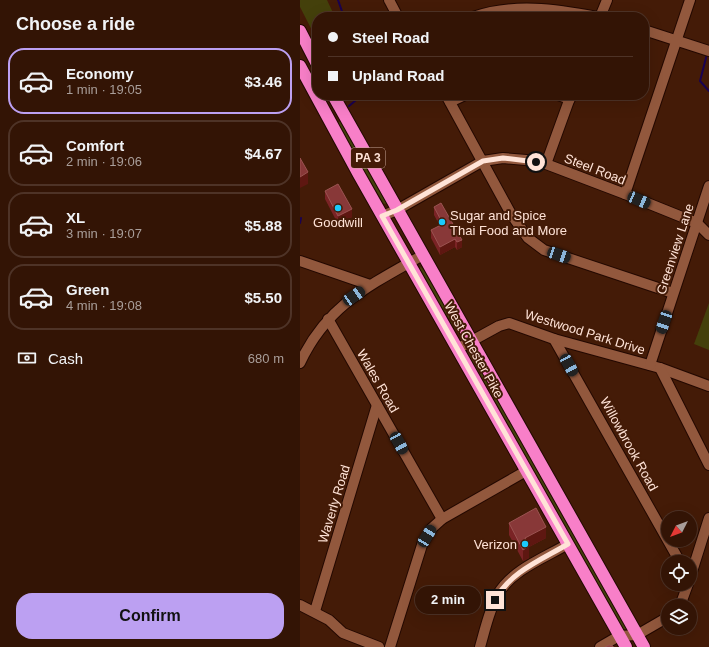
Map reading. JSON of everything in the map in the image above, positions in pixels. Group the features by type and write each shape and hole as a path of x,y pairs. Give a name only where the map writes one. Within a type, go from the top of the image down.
{"highway":[{"path":"300,31 312,54"},
{"name":"West Chester Pike","path":"300,66 312,84"},
{"name":"West Chester Pike","path":"321,100 382,216 626,647"},
{"name":"West Chester Pike","path":"337,100 397,210 644,647"}],"street":[{"path":"389,0 395,12"},
{"path":"601,12 607,0"},
{"path":"625,194 690,0"},
{"path":"488,12 513,4 573,12"},
{"path":"649,31 706,50"},
{"path":"449,100 511,214 528,238 544,250 674,293"},
{"path":"546,164 570,100"},
{"name":"Steel Road","path":"382,216 397,210 483,161 503,158 546,164 697,223 709,235"},
{"name":"Greenview Lane","path":"655,367 674,293 709,186"},
{"path":"300,363 308,347 328,319 340,307 370,285 423,256"},
{"path":"300,261 370,285"},
{"name":"Wales Road","path":"328,319 442,519"},
{"name":"Westwood Park Drive","path":"457,349 500,326 509,323 554,339 655,367 709,386"},
{"name":"Willowbrook Road","path":"554,339 676,555"},
{"path":"655,367 709,465"},
{"name":"Waverly Road","path":"315,611 378,406"},
{"path":"390,647 422,545 432,528 442,519 526,471"},
{"path":"697,556 709,518"},
{"path":"480,647 492,607 498,594 507,582 518,573 568,544"},
{"path":"300,605 315,611 329,620 343,633 379,647"},
{"path":"600,647 619,636 637,635 661,621"}],"shaded area":[{"path":"300,0 327,0 333,12 312,12 312,30 300,7"},
{"path":"343,119 387,203 384,204 336,125"},
{"path":"421,267 463,336 457,332 418,269"},
{"path":"709,303 709,350 694,344"},
{"path":"467,352 474,357 628,627 626,629 621,629"}],"building":[{"path":"300,158 308,172 300,177"},
{"path":"338,184 352,209 338,216 325,191"},
{"path":"441,203 462,240 457,242 455,239 440,247 431,230 443,224 434,207"},
{"path":"536,508 546,527 525,538 529,546 523,550 509,523"}],"waterway":[{"path":"338,0 342,12"},
{"path":"707,54 700,81 709,91"},
{"path":"349,106 356,100"},
{"path":"300,223 301,218"}],"place":[{"name":"Goodwill","path":"338,208"},
{"name":"Sugar and Spice Thai Food and More","path":"442,222"},
{"name":"Verizon","path":"525,544"}],"route":[{"path":"495,600 502,588 512,577 568,544 382,216 397,210 483,161 503,158 536,162"}]}
